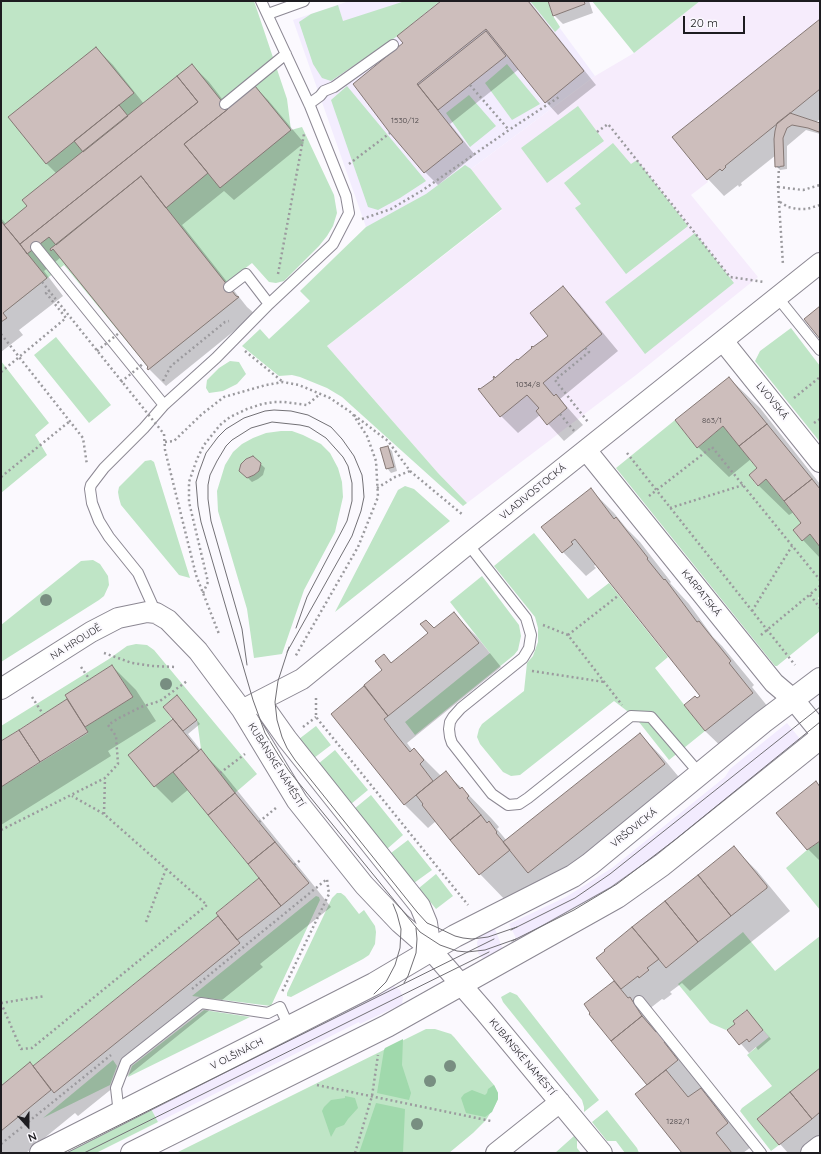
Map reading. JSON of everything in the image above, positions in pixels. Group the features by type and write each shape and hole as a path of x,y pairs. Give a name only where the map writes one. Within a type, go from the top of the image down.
{"main road":[{"name":"VRŠOVICKÁ","path":"431,950 502,911 573,876 590,864 764,722 820,679"},
{"path":"132,1153 387,1026 460,984 572,924 617,897 662,865 820,738"},
{"name":"V OLŠINÁCH","path":"41,1153 374,984 431,950"}],"street":[{"name":"VLADIVOSTOCKÁ","path":"242,710 302,679 468,544 819,264"},
{"name":"LVOVSKÁ","path":"723,341 820,462"},
{"name":"KARPATSKÁ","path":"586,450 774,683 794,700 820,732"},
{"name":"NA HROUDĚ","path":"1,689 109,621 138,613 156,613"},
{"name":"KUBÁNSKÉ NÁMĚSTÍ","path":"156,613 178,629 198,651 242,710 296,801 379,902 431,950 560,1102 496,1153"},
{"name":"KUBÁNSKÉ NÁMĚSTÍ","path":"260,701 286,739 420,906 427,923 431,950"},
{"path":"560,1102 602,1153"},
{"path":"811,1153 820,1146"}],"lane":[{"path":"156,613 138,573 108,537 99,521 92,503 90,489 91,485 104,468 144,428 164,404 234,340 266,301 333,244 349,213 346,196 309,105 261,1"},
{"path":"268,14 304,1"},
{"path":"309,105 324,91 334,87 393,45"},
{"path":"225,104 286,54"},
{"path":"36,247 164,404"},
{"path":"229,287 246,274 266,301"},
{"path":"783,294 820,350"},
{"path":"468,544 526,618 531,635 529,648 523,658 461,708 453,717 449,729 452,743 492,794 508,805 519,804 631,716 651,717 700,774"},
{"path":"639,1001 761,1153"},
{"path":"119,1114 116,1088 126,1062 201,1003 268,1013 280,1007 289,1027"}],"path":[{"path":"470,85 509,130"},
{"path":"342,225 391,209 423,190 559,97"},
{"path":"266,301 276,283 309,105"},
{"path":"597,132 608,124 730,277 764,282"},
{"path":"336,173 390,133"},
{"path":"779,166 778,187 784,267 783,294"},
{"path":"778,187 803,190 820,185"},
{"path":"780,202 788,207 797,209 807,209 820,205"},
{"path":"42,282 164,434 165,450 196,575 219,634"},
{"path":"1,372 66,318 46,293 50,291"},
{"path":"156,394 171,366 225,322 231,321"},
{"path":"97,351 119,333"},
{"path":"1,334 83,438 88,468"},
{"path":"234,340 284,382"},
{"path":"585,348 589,352 555,380 589,422"},
{"path":"122,382 144,363"},
{"path":"779,411 820,377"},
{"path":"164,442 174,441 202,414 224,397 266,385 284,382 299,385 330,398 388,441 410,471 463,515"},
{"path":"203,593 208,582 189,502 189,482 204,445 220,425 230,417 247,409 274,402 307,405 320,394"},
{"path":"294,658 358,546 378,497 376,461 367,436 352,413"},
{"path":"560,414 576,432"},
{"path":"1,477 70,421"},
{"path":"633,509 712,447 820,580"},
{"path":"627,453 795,666"},
{"path":"377,488 395,477 410,471"},
{"path":"670,508 743,485"},
{"path":"752,611 792,546"},
{"path":"745,648 820,586"},
{"path":"810,595 820,608"},
{"path":"568,635 619,596"},
{"path":"526,618 568,635 631,716"},
{"path":"104,653 132,663 177,667"},
{"path":"81,667 90,680"},
{"path":"507,672 536,671 605,682"},
{"path":"1,830 72,796 105,778 118,764 116,736 108,725 118,718 160,701 187,681"},
{"path":"32,697 43,714"},
{"path":"316,698 316,717 468,905"},
{"path":"299,729 316,717"},
{"path":"220,773 245,753"},
{"path":"104,814 105,778"},
{"path":"45,996 1,1003 21,1049 32,1048 207,906 104,814 72,796"},
{"path":"259,822 280,805"},
{"path":"294,865 302,859"},
{"path":"146,922 166,869"},
{"path":"280,1007 277,1002 329,894 327,879"},
{"path":"354,1153 372,1096 378,1052"},
{"path":"311,1084 491,1121"}],"shaded area":[{"path":"349,1 540,1 595,76 471,169 436,193 366,227 293,20"},
{"path":"700,1 820,1 820,19 672,137 708,182 691,195 758,277 636,375 467,503 438,473 327,346 502,210 471,169 595,76 634,53"},
{"path":"787,723 801,740 646,869 519,944 509,924 566,897 612,868 725,777 730,769"},
{"path":"495,929 504,952 488,960 482,958 478,953 477,942 482,932"},
{"path":"392,985 400,990 403,997 402,1004 360,1024 359,1022 158,1122 149,1105"}],"green space":[{"path":"1,1 254,1 287,99 291,130 302,127 334,195 337,213 333,226 327,236 284,281 276,283 269,282 252,263 226,283 236,296 239,297 148,370 148,367 64,265 3,313 7,318 1,322"},
{"path":"405,1 440,1 396,37 331,81 322,78 313,64 299,22 311,14 338,5 343,21"},
{"path":"530,1 548,1 553,16 560,27 555,32"},
{"path":"592,1 700,1 634,53"},
{"path":"507,64 540,104 512,120 485,83"},
{"path":"347,86 426,181 378,210 368,207 331,100"},
{"path":"469,95 496,126 470,147 446,113"},
{"path":"578,106 604,141 547,183 521,148"},
{"path":"613,143 631,164 637,160 688,226 626,274 575,208 581,204 564,183"},
{"path":"465,165 471,169 502,209 327,346 438,473 467,503 463,506 342,397 327,388 300,377 292,375 279,376 242,346 260,329 269,339 310,301 300,291 366,227 426,194"},
{"path":"695,233 734,283 645,354 605,302"},
{"path":"791,328 820,366 820,442 755,361 760,351"},
{"path":"56,337 111,405 89,423 34,355"},
{"path":"1,361 49,423 35,435 47,455 1,493"},
{"path":"230,361 239,362 246,374 237,384 223,391 209,393 206,388 207,380 219,368"},
{"path":"675,420 697,448 723,426 757,468 749,475 757,486 766,479 801,523 793,530 802,541 810,534 820,547 820,596 818,598 820,601 820,631 777,666 775,666 616,468"},
{"path":"292,431 321,444 330,453 338,468 342,482 343,497 335,532 304,590 282,654 254,658 247,609 218,511 217,491 225,465 233,452 242,444 266,433","holes":["253,456 261,463 259,471 247,478 239,470 241,464 246,459"]},
{"path":"151,460 154,462 190,578 179,575 121,505 118,492 119,487 145,461"},
{"path":"405,486 414,489 450,521 335,612 398,490"},
{"path":"534,533 588,599 609,583 668,657 655,668 705,731 669,760 635,717 614,701 520,775 511,776 503,772 480,744 477,737 482,724 524,691 527,663 533,656 538,642 538,628 535,617 494,566"},
{"path":"93,560 100,564 108,576 109,585 104,596 1,662 1,625 81,561"},
{"path":"482,576 519,625 521,636 518,650 514,655 415,735 405,722 490,653 450,602"},
{"path":"136,644 147,645 154,650 257,774 235,793 201,749 197,720 177,695 163,707 172,719 129,755 173,772 259,878 216,913 218,916 33,1066 1,1086 1,787 88,733 85,727 133,697 112,665 65,695 67,699 1,741 1,726 109,659 127,646"},
{"path":"316,726 331,745 314,758 299,739"},
{"path":"335,750 368,790 351,804 318,764"},
{"path":"371,795 403,835 387,849 354,809"},
{"path":"408,840 432,870 414,883 391,853"},
{"path":"819,842 820,844 820,910 786,868"},
{"path":"436,874 453,896 436,909 419,888"},
{"path":"337,893 341,893 345,896 359,914 364,910 375,926 375,944 369,955 363,959 291,997 287,996 287,993 332,898"},
{"path":"316,896 319,897 320,900 271,1006 192,996"},
{"path":"743,932 775,971 820,936 820,1068 757,1119 779,1145 771,1151 740,1111 772,1086 747,1055 769,1037 746,1010 733,1021 735,1024 726,1030 710,1023 678,984"},
{"path":"510,992 517,995 599,1100 584,1112 582,1100 503,1002 501,997"},
{"path":"204,1010 250,1017 128,1077 132,1066"},
{"path":"426,1029 435,1029 451,1034 494,1085 498,1093 498,1099 486,1120 449,1153 176,1153"},
{"path":"403,1039 402,1065 411,1093 409,1100 377,1093 384,1050 385,1048"},
{"path":"113,1060 117,1066 110,1085 43,1118"},
{"path":"494,1085 498,1093 498,1099 492,1112 485,1117 466,1113 461,1098 464,1094 472,1090 485,1095 488,1089"},
{"path":"345,1096 355,1098 358,1108 344,1125 336,1128 331,1137 322,1111 331,1100 345,1098"},
{"path":"376,1103 405,1109 403,1153 359,1153"},
{"path":"149,1105 158,1122 96,1153 52,1153"},
{"path":"607,1110 637,1148 639,1153 625,1153 616,1141 607,1141 592,1122"},
{"path":"574,1136 577,1140 577,1148 581,1153 555,1153"}],"building":[{"path":"441,1 528,1 584,71 545,103 486,29 417,84 463,142 424,173 390,133 353,84 403,43 397,36"},
{"path":"548,1 584,1 585,4 553,16"},
{"path":"820,19 820,89 725,166 726,167 722,171 720,169 707,180 672,137"},
{"path":"486,31 506,56 438,110 418,85"},
{"path":"96,47 134,93 46,164 8,117"},
{"path":"192,64 228,109 184,144 208,173 166,208 141,176 56,245 49,237 27,254 20,244 198,102 177,76"},
{"path":"177,76 198,102 20,244 4,225 27,206 22,200"},
{"path":"255,86 291,130 220,188 184,144 228,109 225,104"},
{"path":"119,105 128,116 83,152 74,141"},
{"path":"790,113 820,123 820,129 819,132 792,125 787,128 783,138 784,166 775,167 774,139 777,123"},
{"path":"141,176 236,296 239,297 148,370 148,367 53,249 51,251 50,249"},
{"path":"1,221 47,278 3,313 7,318 1,322"},
{"path":"563,286 602,334 543,383 554,396 556,394 567,408 547,425 536,411 539,408 527,395 500,417 478,389 494,379 494,376 495,378 517,359 518,360 532,348 532,346 533,347 548,336 530,313"},
{"path":"820,306 820,339 804,319"},
{"path":"729,377 767,424 739,446 723,426 697,448 675,420"},
{"path":"767,424 812,479 784,501 766,479 758,486 749,475 757,468 739,446"},
{"path":"388,446 394,467 386,469 380,448"},
{"path":"253,456 261,463 259,471 247,478 239,471 241,464 246,459"},
{"path":"812,479 820,489 820,547 810,534 802,541 793,530 801,523 784,501"},
{"path":"591,488 614,519 616,517 697,622 699,621 731,661 729,663 753,693 705,731 684,705 695,696 697,698 700,696 575,539 571,542 573,544 562,553 541,527"},
{"path":"454,612 479,643 388,716 364,685 382,670 375,661 384,654 391,663 428,633 420,624 426,620 434,628"},
{"path":"112,665 133,697 85,727 65,695"},
{"path":"364,686 388,716 384,719 397,736 410,752 414,748 424,760 420,764 433,781 404,805 331,714"},
{"path":"177,695 197,720 183,731 163,707"},
{"path":"67,699 88,732 40,762 19,730"},
{"path":"173,719 199,751 154,787 128,755"},
{"path":"19,730 40,762 1,787 1,741"},
{"path":"640,733 665,764 528,873 503,842"},
{"path":"201,749 235,793 208,815 173,772"},
{"path":"446,771 460,789 462,787 469,796 467,798 481,815 450,840 422,805 423,804 416,795"},
{"path":"816,781 820,787 820,841 807,850 776,813"},
{"path":"235,793 275,842 248,864 208,815"},
{"path":"481,815 487,823 489,821 497,832 496,833 510,850 479,875 450,840"},
{"path":"275,842 309,883 281,906 248,864"},
{"path":"734,846 767,886 767,888 731,916 698,875"},
{"path":"698,875 731,916 698,942 665,901"},
{"path":"259,878 281,906 237,940 216,913"},
{"path":"665,901 698,942 666,968 632,927"},
{"path":"218,916 240,943 54,1093 33,1066"},
{"path":"632,927 659,959 647,968 649,970 639,978 638,976 621,989 596,958"},
{"path":"614,981 628,998 630,997 642,1016 611,1041 589,1014 590,1013 584,1004"},
{"path":"747,1010 763,1030 749,1042 747,1039 739,1045 727,1030 735,1024 733,1021"},
{"path":"642,1016 656,1032 658,1031 666,1041 664,1042 678,1060 647,1085 611,1041"},
{"path":"30,1062 51,1090 1,1131 1,1086"},
{"path":"820,1068 820,1112 812,1119 790,1092"},
{"path":"666,1070 688,1097 701,1088 728,1123 716,1133 732,1153 682,1153 635,1094"},
{"path":"790,1092 812,1119 779,1145 757,1119"}],"tram line":[{"path":"287,652 352,536 361,511 364,497 362,475 354,456 331,427 308,415 291,411 274,410 265,411 244,418 226,429 206,453 196,482 201,522 253,700 265,733 289,771 420,932 440,945 457,951 467,952 485,950 516,939"},
{"path":"247,665 242,629 211,521 208,485 210,475 217,461 226,446 232,440 251,428 272,422 309,427 326,438 343,457 348,466 352,483 352,501 347,521 307,597 296,628"},
{"path":"289,647 278,681 275,702 277,720 287,748 417,912 427,923 455,936 463,938 472,939 488,937 517,927"},
{"path":"511,930 575,898 610,874 820,707"},
{"path":"512,941 574,910 617,884 676,839 820,722"},
{"path":"374,994 386,982 395,965 400,948 401,929 393,904"},
{"path":"404,983 416,953 416,928"},
{"path":"63,1153 494,939"},
{"path":"84,1153 489,952"}]}
